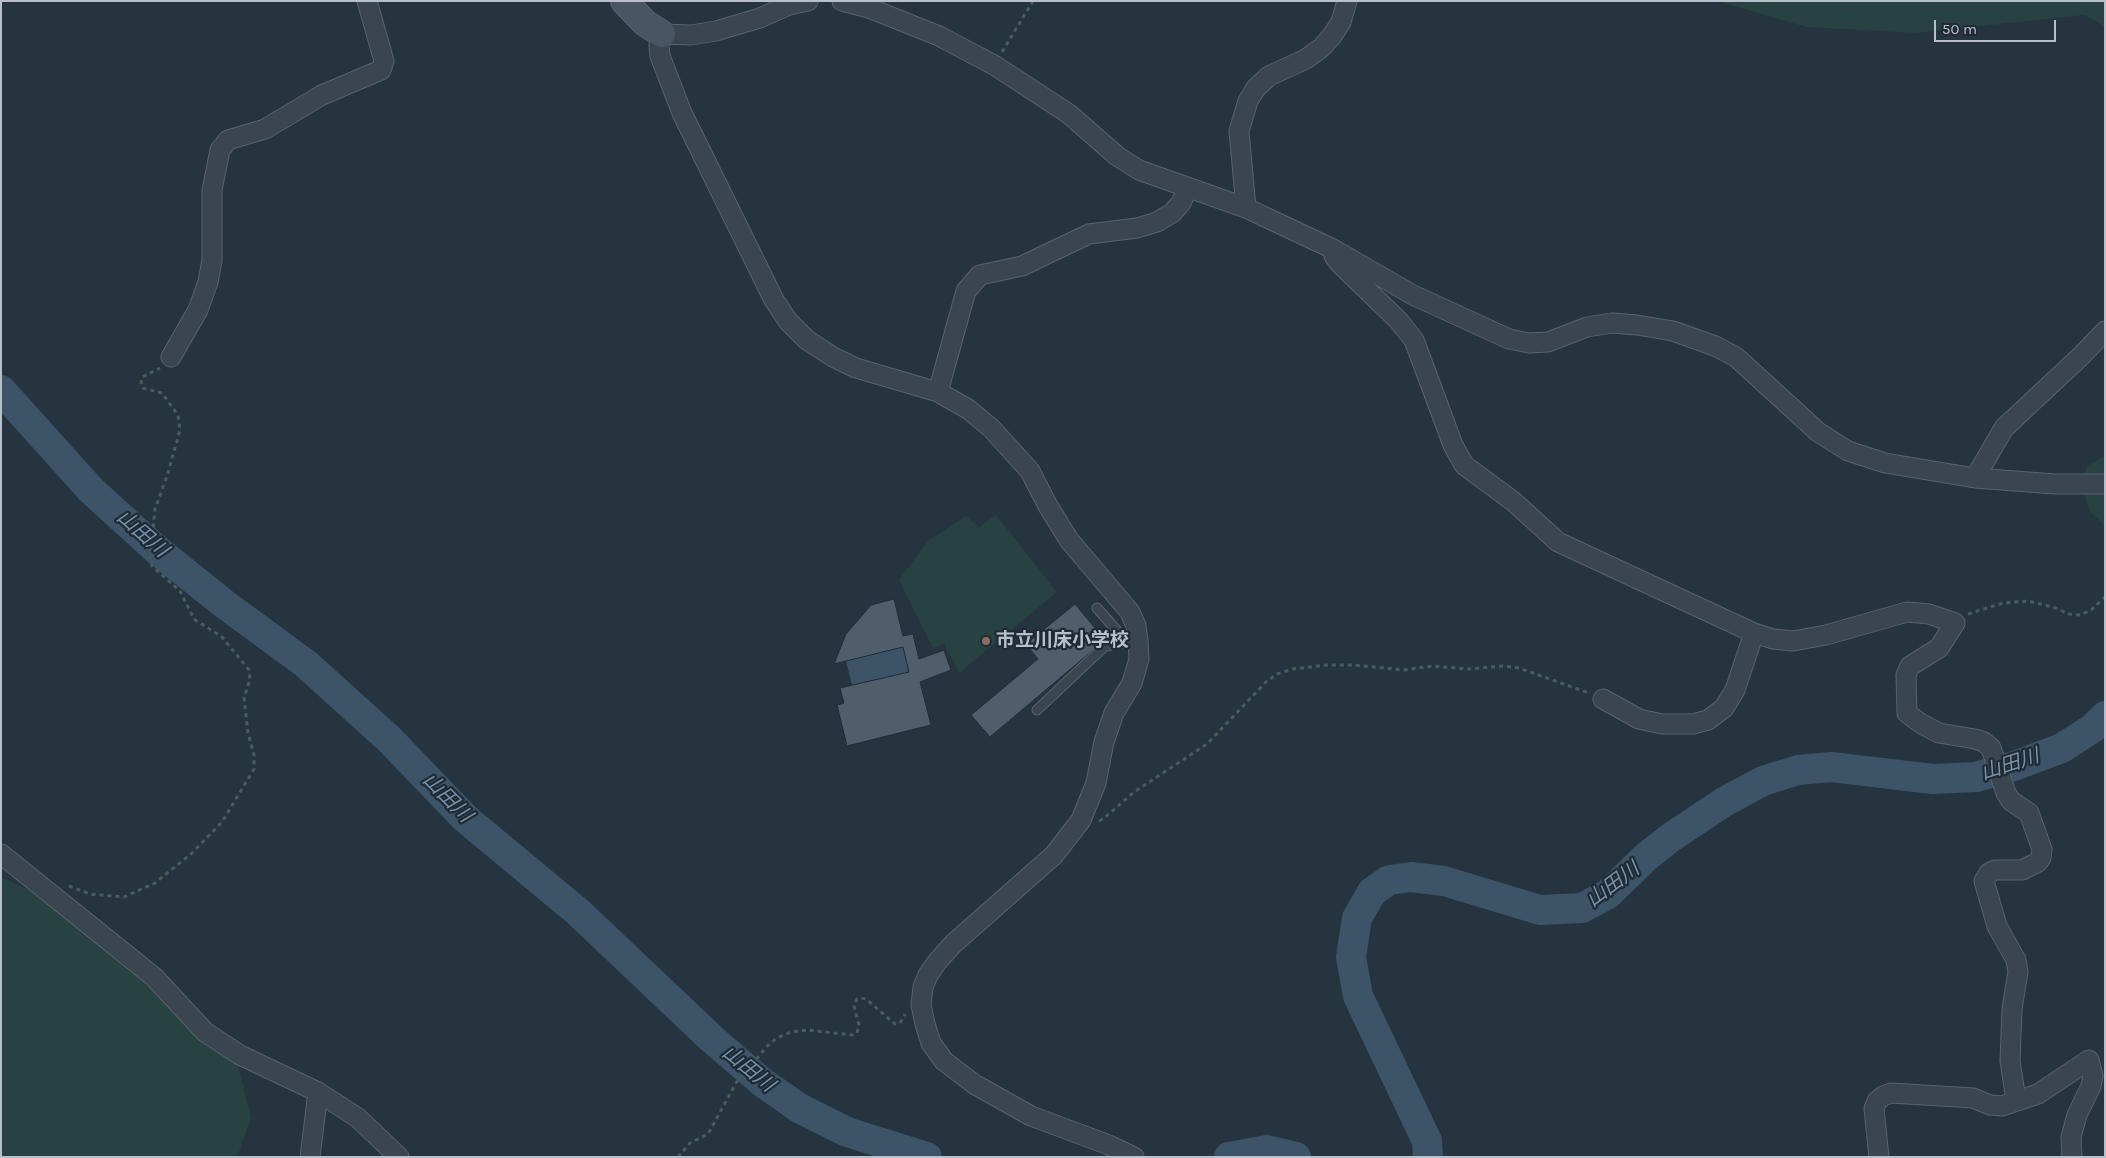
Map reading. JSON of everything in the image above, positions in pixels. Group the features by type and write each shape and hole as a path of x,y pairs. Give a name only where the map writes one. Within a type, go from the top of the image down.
{"street":[{"path":"171,357 198,310 208,282 212,260 212,190 220,150 228,140 265,129 322,95 381,70 384,61 367,1"},
{"path":"624,1 645,24 662,34 691,35 716,31 760,18 789,5 808,1"},
{"path":"842,1 869,8 939,36 994,65 1069,114 1116,156 1139,170 1246,208 1333,249 1413,294 1509,339 1529,343 1548,342 1587,327 1612,323 1673,331 1714,346 1736,357 1818,432 1848,451 1885,463 1975,478 2055,484 2105,484"},
{"path":"1246,208 1240,131 1248,101 1256,88 1269,76 1306,59 1321,48 1341,22 1347,1"},
{"path":"662,34 659,45 660,56 682,114 774,300 788,321 807,340 833,357 856,368 938,392 968,409 991,428 1030,471 1048,506 1069,540 1130,612 1136,626 1132,642 1138,659 1132,683 1114,713 1104,742 1096,782 1081,820 1054,855 954,944 937,962 928,975 921,1005 931,1043 944,1060 974,1084 1031,1116 1109,1145 1134,1157"},
{"path":"938,392 966,291 980,275 1022,266 1088,234 1137,228 1157,222 1172,213 1181,203 1188,188"},
{"path":"1333,249 1334,256 1341,264 1398,320 1414,340 1452,445 1464,465 1514,502 1558,542 1754,634 1773,639 1793,641 1826,635 1907,612 1929,614 1955,623 1939,648 1910,666 1906,675 1908,713 1920,724 1940,733 1984,742 1991,748 2011,801 2029,813 2042,849 2038,862 2022,870 1995,870 1989,873 1984,881 1997,926 2016,960 2018,972 2012,1008 2010,1061 2016,1100"},
{"path":"1975,478 2004,428 2105,331"},
{"path":"1603,699 1638,720 1662,724 1693,724 1708,720 1724,708 1735,690 1754,634"},
{"path":"1,854 154,977 205,1032 240,1055 318,1092 358,1118 399,1157"},
{"path":"1879,1157 1874,1110 1877,1101 1883,1096 1891,1093 1972,1098 1990,1105 2002,1106 2038,1094 2089,1060 2093,1076 2091,1086 2077,1115 2071,1137 2072,1157"},
{"path":"310,1157 318,1092"}],"lane":[{"path":"1097,608 1132,642"},
{"path":"1037,710 1105,646 1132,642"}],"path":[{"path":"994,65 1033,1"},
{"path":"64,884 90,894 124,897 155,882 191,854 222,822 254,769 254,755 248,733 244,698 250,679 249,670 222,637 194,619 180,592 152,566 150,558 155,509 168,473 180,430 180,422 178,415 162,393 143,388 140,381 145,373 159,369 171,357"},
{"path":"1955,623 1978,610 2003,603 2028,601 2053,607 2069,614 2080,615 2090,610 2105,596"},
{"path":"1081,820 1094,822 1103,820 1134,792 1207,744 1266,682 1277,674 1293,669 1327,665 1353,665 1404,670 1432,666 1468,669 1503,666 1519,668 1603,699"},
{"path":"678,1157 690,1143 708,1134 741,1077 779,1036 807,1030 852,1035 857,1033 860,1025 854,1006 857,999 866,999 895,1024 900,1023 910,1008 921,1005"}],"green space":[{"path":"1717,1 2105,1 2105,27 2084,15 1916,33 1806,27"},
{"path":"2105,456 2105,526 2089,510 2081,482 2087,466"},
{"path":"996,515 1057,592 959,673 944,644 933,648 899,580 929,540 966,516 979,527"},
{"path":"1,877 45,898 144,969 238,1064 251,1118 239,1152 235,1157 1,1157"}],"water":[{"path":"903,647 909,672 852,685 846,661"}],"building":[{"path":"894,599 903,636 913,634 919,659 944,650 951,670 920,682 931,725 847,746 837,705 844,703 840,688 909,672 903,647 834,664 846,634 871,605"},
{"path":"1075,604 1105,640 990,737 971,715 1038,659 1026,644"}],"waterway":[{"name":"山田川","path":"1,390 91,490 157,550 223,603 306,664 389,739 466,819 578,912 712,1039 762,1082 799,1108 847,1132 927,1157"},
{"name":"山田川","path":"1428,1157 1427,1141 1358,996 1351,957 1357,918 1372,892 1389,880 1411,877 1444,881 1540,910 1582,908 1608,894 1646,857 1670,838 1724,802 1763,781 1798,770 1831,767 1933,779 1976,777 2014,766 2062,748 2093,728 2105,716"},
{"name":"山田川","path":"1229,1157 1267,1150 1296,1157"}],"place":[{"name":"市立川床小学校","path":"986,641"}]}
